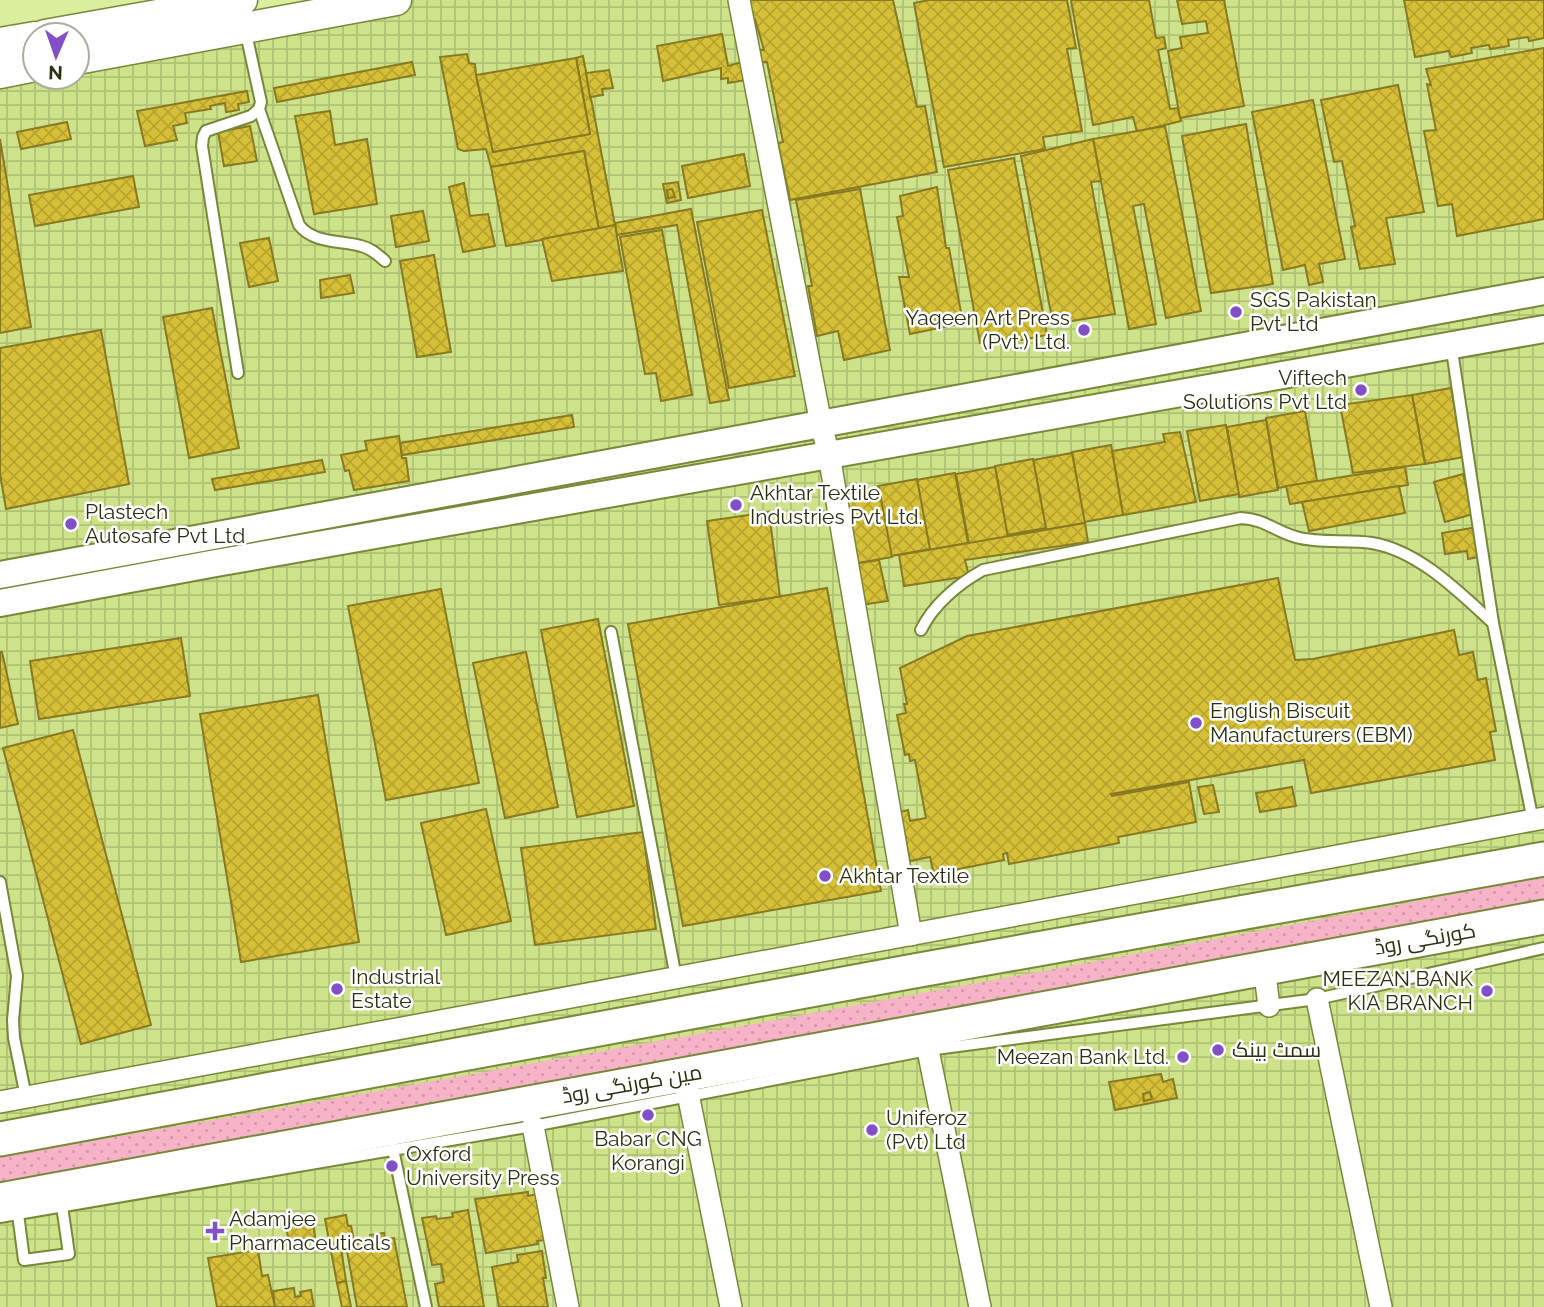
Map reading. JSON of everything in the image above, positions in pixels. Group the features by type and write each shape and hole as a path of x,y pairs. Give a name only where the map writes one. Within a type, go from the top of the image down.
{"main road":[{"path":"91,30 396,0"},
{"path":"91,55 244,14"},
{"path":"0,43 21,39"},
{"path":"0,73 21,69"},
{"path":"0,1139 914,971 1544,859"},
{"name":"کورنگی روڈ","path":"1264,967 1544,917"},
{"name":"مین کورنگی روڈ","path":"9,1207 686,1084 1264,967"}],"street":[{"path":"739,0 829,455 911,935"},
{"path":"0,575 1544,291"},
{"path":"1474,304 1480,340"},
{"path":"0,603 1544,328"},
{"path":"1115,370 1123,403"},
{"path":"0,1102 1538,820"},
{"path":"1241,874 1249,913"},
{"path":"1264,967 1269,1006"},
{"path":"1317,999 1381,1307"},
{"path":"928,1050 980,1307"},
{"path":"686,1084 731,1307"},
{"path":"533,1126 568,1307"}],"lane":[{"path":"238,373 203,136 206,131 251,116 259,109 261,102 244,14"},
{"path":"259,109 299,225 305,233 316,238 364,246 385,261"},
{"path":"1451,344 1493,623 1538,820"},
{"path":"920,630 929,615 970,577 983,570 1241,518 1267,523 1298,538 1373,543 1397,550 1461,594 1493,623"},
{"path":"611,632 676,978"},
{"path":"0,882 17,976 14,1038 26,1097"},
{"path":"0,1217 9,1207 62,1206 533,1126 686,1084 1317,999 1544,948"},
{"path":"393,1149 426,1307"},
{"path":"9,1207 24,1260 69,1254 62,1206"}],"shaded area":[{"path":"332,0 1544,0 1544,1307 0,1307 0,52 21,67 21,91 91,91 91,38"},
{"path":"1544,877 1544,901 1270,954 0,1182 0,1157 1158,950"}],"building":[{"path":"750,0 893,0 917,107 925,106 937,172 790,200 778,143 783,142 767,62 761,62 759,50 764,50 755,19 750,19"},
{"path":"929,0 1067,0 1076,48 1067,49 1082,131 1043,137 1045,149 944,167 914,3"},
{"path":"1071,0 1149,0 1156,38 1164,37 1166,48 1158,50 1170,109 1178,108 1181,121 1137,132 1133,117 1093,125"},
{"path":"1177,0 1224,0 1244,106 1180,118 1168,51 1182,48 1180,37 1208,33 1206,21 1182,24"},
{"path":"1404,0 1544,0 1544,38 1529,41 1528,37 1508,40 1509,46 1471,48 1472,53 1451,57 1449,51 1415,57"},
{"path":"722,34 728,66 742,62 746,80 728,83 728,78 721,79 721,68 663,81 657,46"},
{"path":"1544,48 1544,219 1457,236 1452,204 1438,206 1424,131 1436,130 1427,84 1431,85 1426,69"},
{"path":"467,54 469,63 475,64 493,152 590,134 576,58 583,56 615,225 599,230 584,151 491,167 486,149 458,149 440,57"},
{"path":"576,58 590,134 493,152 476,75"},
{"path":"412,62 415,75 277,102 274,88"},
{"path":"609,70 613,88 602,89 603,95 590,97 586,73"},
{"path":"1398,85 1424,212 1386,218 1395,264 1360,269 1351,227 1355,226 1342,161 1334,162 1321,100"},
{"path":"247,91 249,102 238,104 239,110 226,112 225,103 210,106 211,109 185,113 187,123 173,126 177,140 145,146 137,111"},
{"path":"1313,100 1345,259 1319,264 1323,282 1309,285 1305,265 1283,270 1252,112"},
{"path":"330,111 335,145 367,139 377,204 314,214 295,116"},
{"path":"67,122 71,139 21,149 17,132"},
{"path":"1246,124 1273,284 1211,293 1182,136"},
{"path":"250,126 257,161 224,166 218,132"},
{"path":"1165,126 1201,311 1166,318 1144,204 1133,206 1156,324 1129,329 1093,139"},
{"path":"0,139 31,327 0,333"},
{"path":"1093,139 1101,181 1091,182 1115,314 1053,324 1021,156"},
{"path":"584,151 599,230 506,246 491,167"},
{"path":"744,154 750,186 688,198 682,166"},
{"path":"1014,158 1047,335 1005,343 1005,339 998,340 997,336 985,338 985,342 980,343 948,170"},
{"path":"133,176 139,207 35,226 29,195"},
{"path":"678,182 681,200 667,203 663,184"},
{"path":"464,183 470,216 488,214 495,246 463,252 449,187"},
{"path":"937,187 946,248 949,248 963,323 910,334 899,277 909,277 897,217 903,216 900,196"},
{"path":"672,189 675,197 668,198 667,190"},
{"path":"860,189 890,350 844,360 838,331 817,336 808,286 812,286 796,200"},
{"path":"691,209 729,400 710,403 677,225 617,235 615,223"},
{"path":"762,210 795,376 729,388 697,222"},
{"path":"423,211 429,241 396,247 391,216"},
{"path":"615,225 623,271 552,281 542,239"},
{"path":"662,230 692,395 661,401 656,373 645,374 620,237"},
{"path":"269,238 278,281 249,287 240,243"},
{"path":"434,255 451,352 417,357 400,261"},
{"path":"350,275 354,293 321,298 320,280"},
{"path":"212,308 239,448 189,458 163,317"},
{"path":"101,330 129,484 6,509 0,474 0,348"},
{"path":"1451,388 1464,457 1425,464 1412,395"},
{"path":"1412,395 1425,464 1353,473 1340,405"},
{"path":"1305,411 1317,481 1278,488 1266,418"},
{"path":"572,415 574,427 402,455 400,443"},
{"path":"1266,420 1278,490 1239,497 1227,427"},
{"path":"1226,425 1239,494 1200,501 1187,431"},
{"path":"1180,432 1196,502 1123,515 1112,451 1165,442 1163,434"},
{"path":"399,436 409,481 354,490 349,470 345,471 341,455 367,450 365,441"},
{"path":"1111,445 1123,515 1084,522 1072,452"},
{"path":"1072,453 1085,523 1046,530 1033,460"},
{"path":"1033,459 1046,528 1007,535 995,466"},
{"path":"322,460 325,472 215,490 212,479"},
{"path":"995,467 1008,537 969,544 956,474"},
{"path":"1405,467 1408,485 1290,504 1286,486"},
{"path":"955,473 968,543 929,550 916,480"},
{"path":"1463,474 1473,514 1445,522 1434,482"},
{"path":"917,479 930,549 891,556 878,486"},
{"path":"1399,486 1405,513 1309,531 1302,502"},
{"path":"879,488 892,557 853,564 840,494"},
{"path":"769,512 780,597 719,605 707,521"},
{"path":"1085,523 1088,542 965,560 969,576 904,586 899,555"},
{"path":"1478,527 1484,556 1468,559 1467,551 1445,554 1442,533"},
{"path":"879,560 888,601 860,605 853,564"},
{"name":"English Biscuit Manufacturers (EBM)","path":"1278,578 1295,660 1313,659 1454,630 1459,655 1473,652 1478,680 1486,678 1496,731 1490,732 1495,760 1311,793 1304,760 1111,794 1112,796 1189,782 1196,822 1118,837 1119,843 1009,864 1007,853 1003,854 1004,860 934,874 930,857 910,861 900,812 908,810 910,821 926,818 915,760 910,761 909,754 905,755 897,715 906,713 904,704 907,704 900,668 967,636"},
{"path":"827,588 881,891 683,926 628,624"},
{"path":"441,589 479,783 386,800 348,606"},
{"path":"598,619 634,806 577,817 541,630"},
{"path":"181,638 190,696 39,719 30,661"},
{"path":"0,652 18,724 0,728"},
{"path":"526,652 558,807 505,818 473,663"},
{"path":"318,695 359,942 241,962 200,714"},
{"path":"73,730 151,1025 81,1044 3,748"},
{"path":"1213,785 1219,812 1204,814 1198,787"},
{"path":"1292,787 1296,806 1260,812 1256,793"},
{"path":"486,809 511,921 446,935 421,823"},
{"path":"643,832 656,929 535,945 521,848"},
{"path":"1161,1074 1163,1082 1173,1079 1177,1098 1115,1110 1109,1082"},
{"path":"1150,1092 1152,1099 1144,1101 1143,1094"},
{"path":"528,1192 528,1196 537,1194 545,1240 537,1241 538,1244 486,1253 475,1199"},
{"path":"468,1210 484,1307 439,1307 435,1284 444,1282 441,1264 432,1265 422,1218 453,1217 452,1213"},
{"path":"346,1215 354,1240 340,1242 346,1281 337,1283 325,1219"},
{"path":"313,1223 315,1237 289,1241 286,1227"},
{"path":"384,1233 385,1239 394,1238 407,1307 357,1307 346,1245 371,1242 370,1235"},
{"path":"258,1250 262,1276 268,1275 275,1307 217,1307 208,1258"},
{"path":"542,1251 548,1307 499,1307 492,1267 518,1262 517,1255"},
{"path":"346,1281 351,1307 342,1307 337,1283"},
{"path":"294,1288 295,1297 301,1296 300,1292 311,1290 314,1307 275,1307 273,1291"}],"place":[{"name":"SGS Pakistan Pvt Ltd","path":"1236,312"},
{"name":"Yaqeen Art Press (Pvt.) Ltd.","path":"1084,330"},
{"name":"Viftech Solutions Pvt Ltd","path":"1361,390"},
{"name":"Akhtar Textile Industries Pvt Ltd.","path":"736,505"},
{"name":"Plastech Autosafe Pvt Ltd","path":"71,524"},
{"name":"English Biscuit Manufacturers (EBM)","path":"1196,723"},
{"name":"Akhtar Textile","path":"825,876"},
{"name":"Industrial Estate","path":"337,989"},
{"name":"MEEZAN BANK KIA BRANCH","path":"1487,991"},
{"name":"سمٹ بینک","path":"1218,1050"},
{"name":"Meezan Bank Ltd.","path":"1183,1057"},
{"name":"Babar CNG Korangi","path":"648,1115"},
{"name":"Uniferoz (Pvt) Ltd","path":"872,1130"},
{"name":"Oxford University Press","path":"392,1166"},
{"name":"Adamjee Pharmaceuticals","path":"215,1231"}]}
